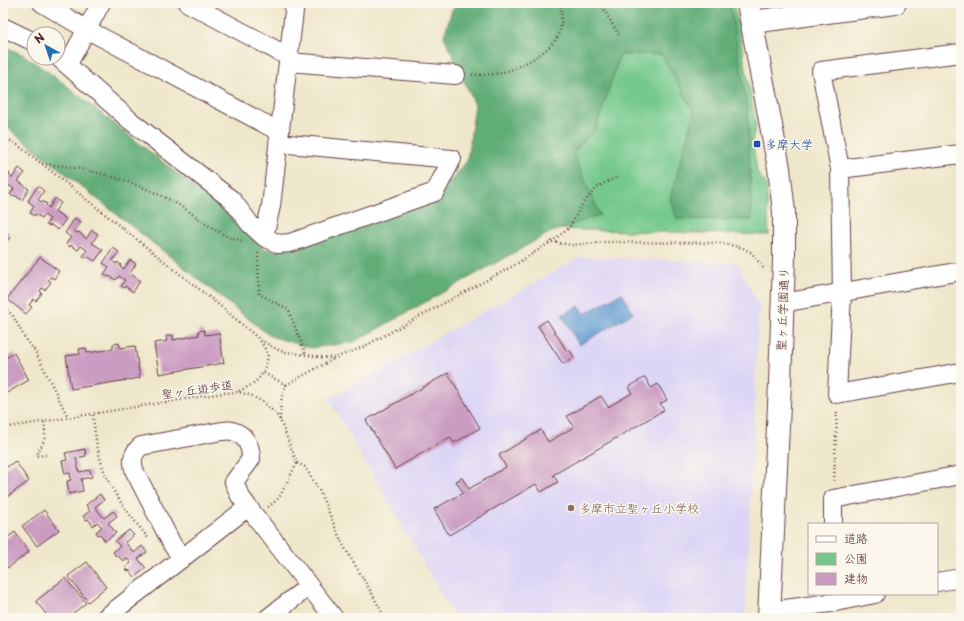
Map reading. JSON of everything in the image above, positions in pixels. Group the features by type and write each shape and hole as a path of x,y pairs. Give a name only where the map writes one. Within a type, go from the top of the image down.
{"street":[{"path":"42,3 279,137 452,159 435,192 290,243 279,244 260,239 232,200 132,122 66,63"},
{"path":"66,56 86,29 101,3"},
{"path":"188,3 289,59 456,75"},
{"path":"260,239 271,206 295,3"},
{"path":"750,12 895,3"},
{"name":"聖ヶ丘学園通り","path":"750,12 780,175 784,212 783,303 770,615"},
{"path":"3,27 26,38"},
{"path":"961,54 821,71 840,169 842,293 837,394 961,372"},
{"path":"840,169 961,154"},
{"path":"783,303 961,271"},
{"path":"182,557 173,546 135,472 132,464 133,456 140,446 222,431 232,431 240,435 249,446 250,458 234,482 240,496 334,618"},
{"path":"832,523 833,500 961,475"},
{"path":"105,618 248,507"},
{"path":"938,582 961,578"},
{"path":"268,618 309,586"},
{"path":"770,615 829,605 871,595"}],"path":[{"path":"456,75 487,75 501,73 517,67 544,52 555,41 560,31 560,3"},
{"path":"600,3 620,37"},
{"path":"3,137 15,143 42,164 224,309 259,339 280,351 335,358"},
{"path":"42,164 60,165 87,171 148,189 179,205 224,235 250,244 260,239 259,294 288,309 306,355"},
{"path":"280,420 280,409 286,385 335,358 362,347 513,266 551,242 569,228 582,205 591,194 599,186 619,176"},
{"path":"551,242 572,245 606,242 722,243 743,248 758,260 767,273"},
{"path":"3,309 7,310 13,316 25,338 35,351 68,417"},
{"path":"238,392 251,386 264,373 268,354 259,339"},
{"path":"264,373 286,385"},
{"name":"聖ヶ丘遊歩道","path":"3,428 238,392 252,396 263,402 276,414 280,420 297,463 305,467 319,490 344,545 384,618"},
{"path":"833,500 837,394"},
{"path":"93,415 95,433 102,464 109,483 118,500 151,542"},
{"path":"44,422 45,432 37,456 46,455"},
{"path":"268,507 279,498 297,463"}],"shaded area":[{"name":"多摩市立聖ヶ丘小学校","path":"580,257 737,263 759,305 745,618 455,618 329,399"}],"green space":[{"path":"459,3 730,3 748,112 752,220 677,219 670,199 694,112 661,54 620,55 596,129 573,153 600,215 549,233 354,342 311,348 270,336 3,124 3,46 26,56 26,66 40,66 58,79 222,209 265,249 277,251 438,196 467,161 475,105 444,36 452,10"},
{"path":"591,3 733,3 756,126 752,140 757,172 766,184 769,235 555,229"}],"water":[{"path":"622,293 633,313 579,345 562,315 579,306 584,314"}],"building":[{"path":"19,168 25,173 18,181 29,189 22,200 14,195 13,197 10,194 14,189 8,185 5,189 3,187 3,171 4,172 6,170 12,178"},
{"path":"38,186 44,191 38,200 47,204 46,205 49,208 55,198 61,203 55,211 66,219 58,230 51,225 46,225 50,219 44,215 42,218 35,214 34,216 30,213 34,206 28,201"},
{"path":"75,218 81,222 74,231 79,232 86,239 92,230 98,234 92,243 103,250 95,261 87,256 86,258 83,256 87,250 81,246 78,250 71,245 70,247 66,244 71,237 65,233"},
{"path":"3,229 11,236 3,246"},
{"path":"113,248 119,252 112,261 121,265 120,267 124,269 130,260 136,264 130,273 140,281 133,292 125,286 124,288 121,286 125,280 119,276 116,280 104,274 109,267 103,263"},
{"path":"40,257 59,271 54,279 51,277 48,280 51,282 45,290 42,288 40,291 42,293 36,301 34,299 29,305 32,307 26,314 7,299"},
{"path":"547,320 567,351 569,349 574,357 563,364 538,326"},
{"path":"204,330 205,335 219,333 224,363 159,374 154,343 167,341 166,336 173,335 173,340 199,335 198,331"},
{"path":"119,343 120,348 135,346 140,378 71,389 66,356 80,354 79,349 86,348 87,353 113,349 113,344"},
{"path":"14,353 29,380 3,395 3,360"},
{"path":"448,373 480,428 454,443 450,437 395,469 366,420"},
{"path":"645,377 651,388 658,384 667,400 660,404 664,410 553,475 558,482 541,492 536,484 449,535 434,509 463,493 456,481 462,478 469,489 506,467 499,455 541,430 548,442 574,427 567,416 601,396 608,407 632,393 629,387"},
{"path":"85,449 86,456 76,458 79,472 90,470 92,477 81,479 83,491 69,494 67,481 71,480 70,473 65,474 62,461 67,460 65,453"},
{"path":"15,461 29,481 7,497 3,491 3,470"},
{"path":"100,494 104,500 95,507 104,518 113,511 117,516 108,523 116,533 105,541 100,534 98,535 96,532 102,527 97,522 93,526 88,519 86,520 83,516 90,511 86,505"},
{"path":"44,510 59,530 37,546 22,526"},
{"path":"129,530 134,535 125,542 134,553 142,546 147,552 138,559 146,568 135,577 125,568 131,563 127,558 123,561 113,552 120,546 115,541"},
{"path":"15,532 29,552 8,568 3,561 3,541"},
{"path":"87,562 106,587 88,602 68,576"},
{"path":"65,578 86,603 67,618 49,618 36,601"}],"place":[{"name":"多摩大学","path":"757,144"},
{"name":"多摩市立聖ヶ丘小学校","path":"571,508"}]}
